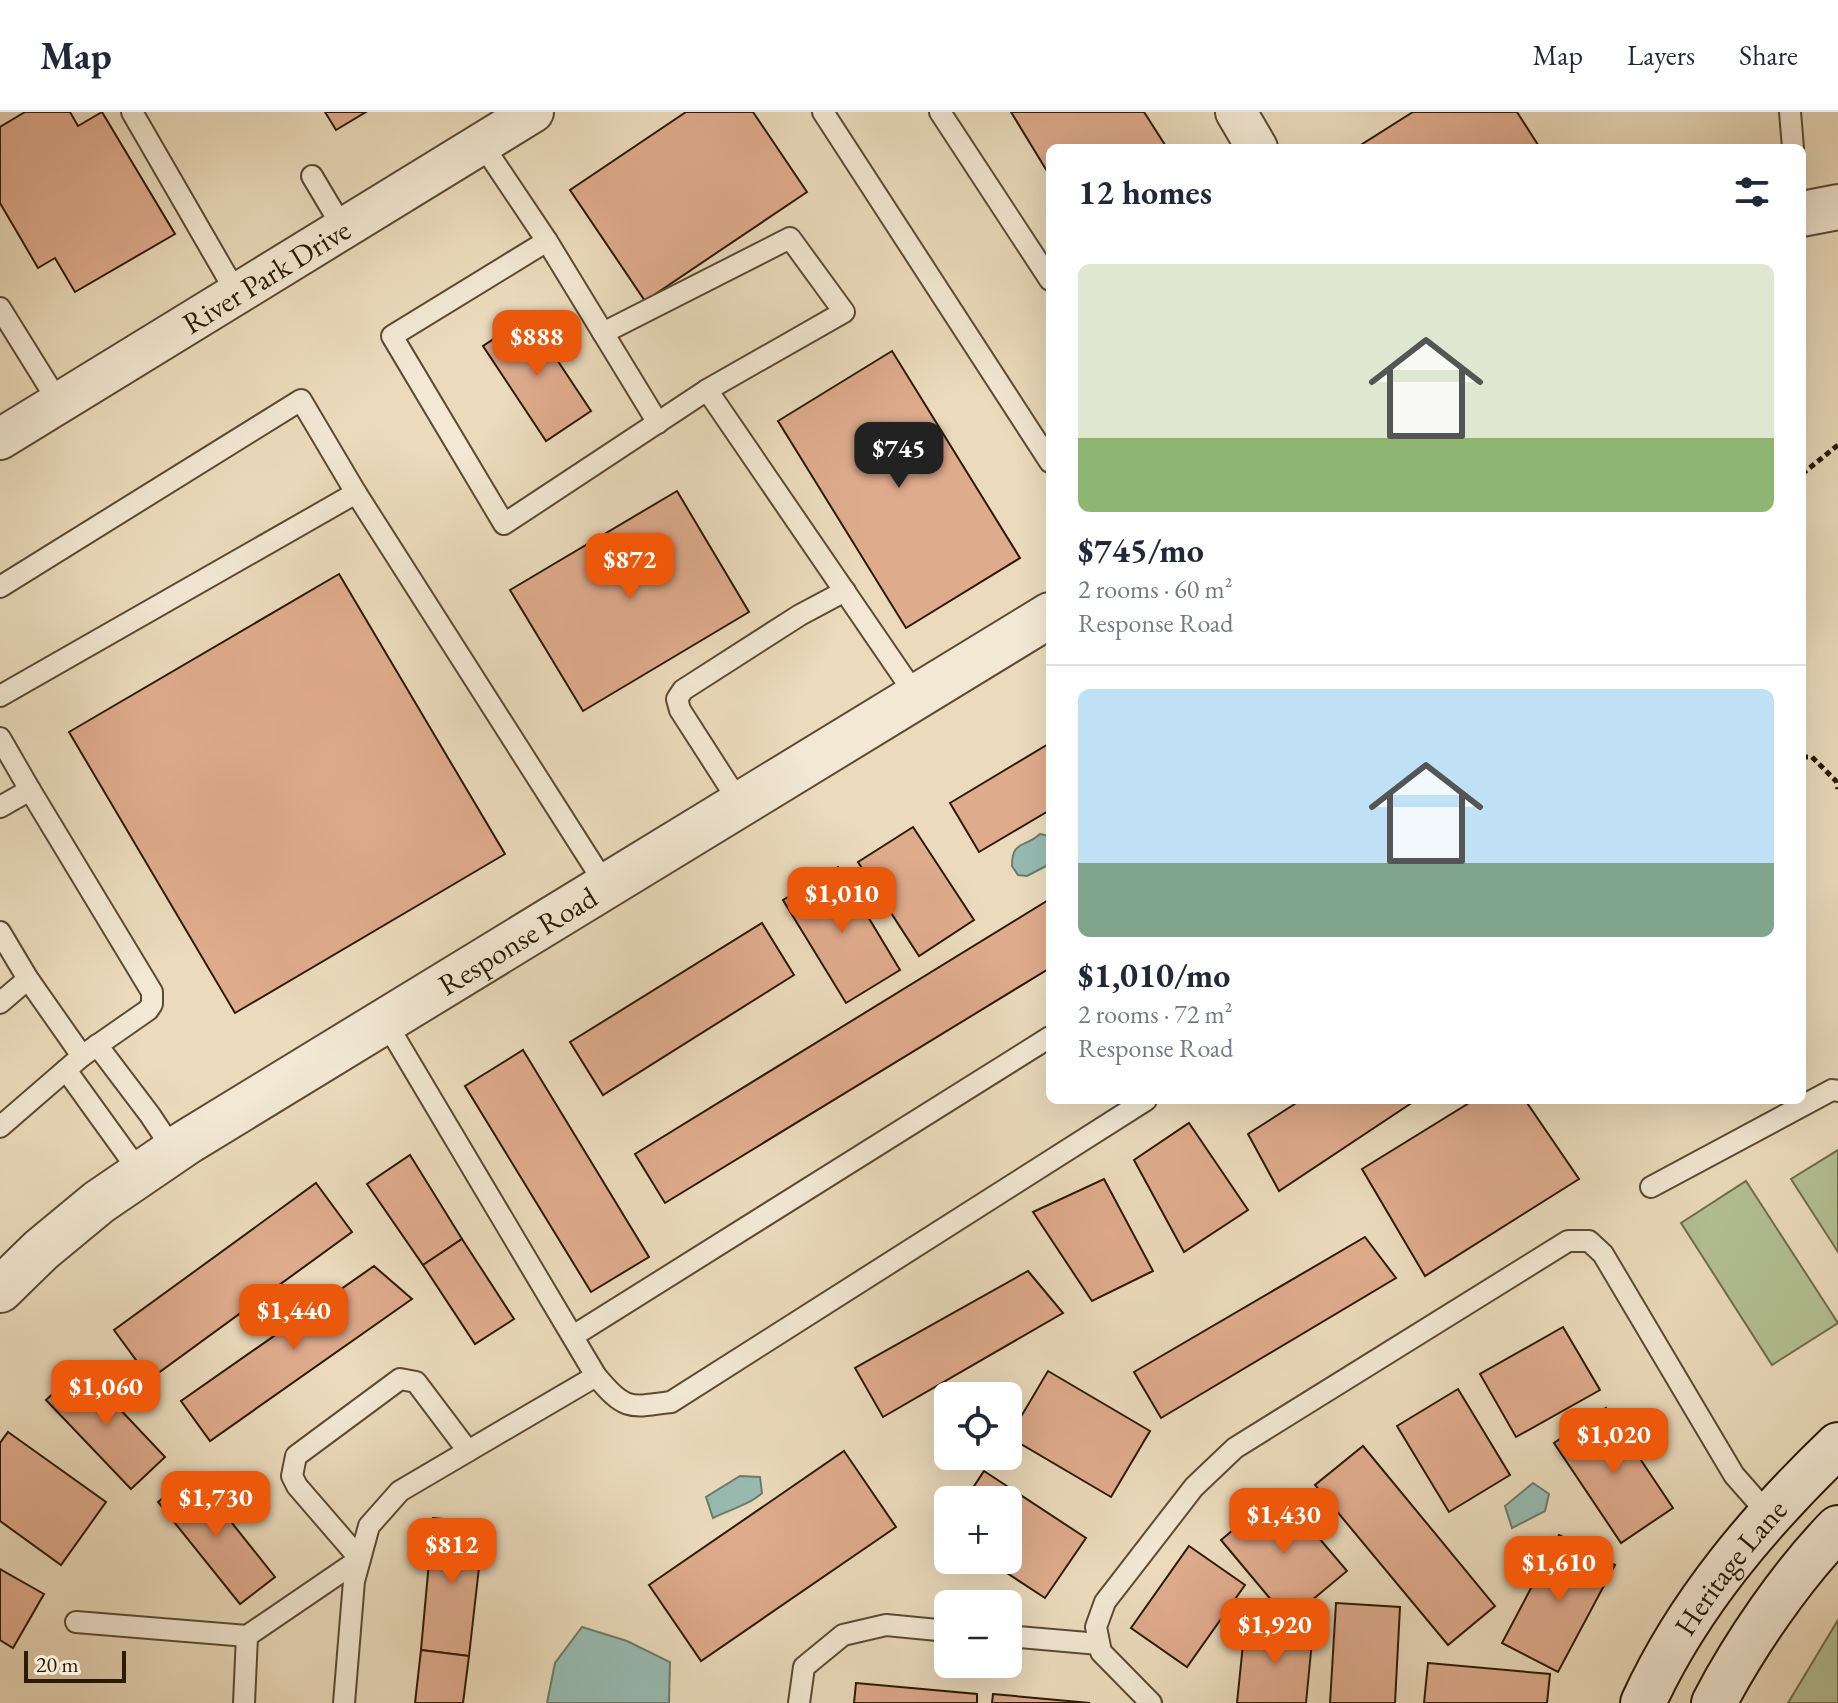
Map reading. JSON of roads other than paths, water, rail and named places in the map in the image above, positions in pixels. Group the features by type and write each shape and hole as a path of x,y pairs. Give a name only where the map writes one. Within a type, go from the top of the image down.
{"street":[{"name":"River Park Drive","path":"0,439 533,112"},
{"path":"1236,112 1255,144"},
{"path":"1806,213 1838,207"},
{"name":"Response Road","path":"0,1290 41,1250 99,1202 158,1163 1046,617"},
{"name":"Heritage Lane","path":"1643,1703 1674,1642 1723,1570 1838,1445"},
{"name":"Heritage Lane","path":"1714,1703 1730,1672 1774,1607 1838,1528"}],"lane":[{"path":"132,112 237,294"},
{"path":"823,112 1046,452"},
{"path":"940,112 1046,274"},
{"path":"1790,112 1793,144"},
{"path":"482,144 547,241 658,423"},
{"path":"312,176 343,228"},
{"path":"547,241 392,336 504,524 707,390 844,312 790,238 603,333"},
{"path":"0,308 59,403"},
{"path":"707,390 917,697"},
{"path":"0,587 301,400 356,493 607,887"},
{"path":"0,696 356,493"},
{"path":"741,805 680,710 677,699 683,690 746,648 845,591"},
{"path":"0,738 152,992 152,1004 148,1010 90,1050 0,1127"},
{"path":"0,807 30,790"},
{"path":"0,932 28,979 150,1115 158,1163"},
{"path":"0,1003 28,979"},
{"path":"385,1021 596,1376 617,1401 640,1407 671,1402 1140,1104"},
{"path":"573,1336 1046,1040"},
{"path":"66,1070 158,1163"},
{"path":"1806,1104 1832,1090 1838,1091"},
{"path":"1651,1187 1806,1104"},
{"path":"1151,1703 1101,1652 1096,1627 1105,1602 1194,1487 1235,1448 1568,1241 1589,1241 1603,1254 1734,1475 1770,1516"},
{"path":"344,1703 354,1581 369,1526 400,1491 596,1376"},
{"path":"360,1559 297,1486 292,1476 296,1456 400,1379 416,1382 468,1451"},
{"path":"76,1622 247,1636 360,1559"},
{"path":"799,1703 804,1667 843,1635 886,1625 934,1630"},
{"path":"244,1703 247,1636"},
{"path":"1022,1637 1099,1644"}],"water":[{"path":"1040,834 1046,835 1046,866 1027,876 1018,875 1012,866 1014,852"},
{"path":"740,1476 760,1477 762,1493 713,1518 706,1497"},
{"path":"1533,1483 1549,1494 1545,1511 1512,1528 1505,1506"},
{"path":"582,1627 627,1641 670,1662 669,1703 547,1703 555,1663"}]}
